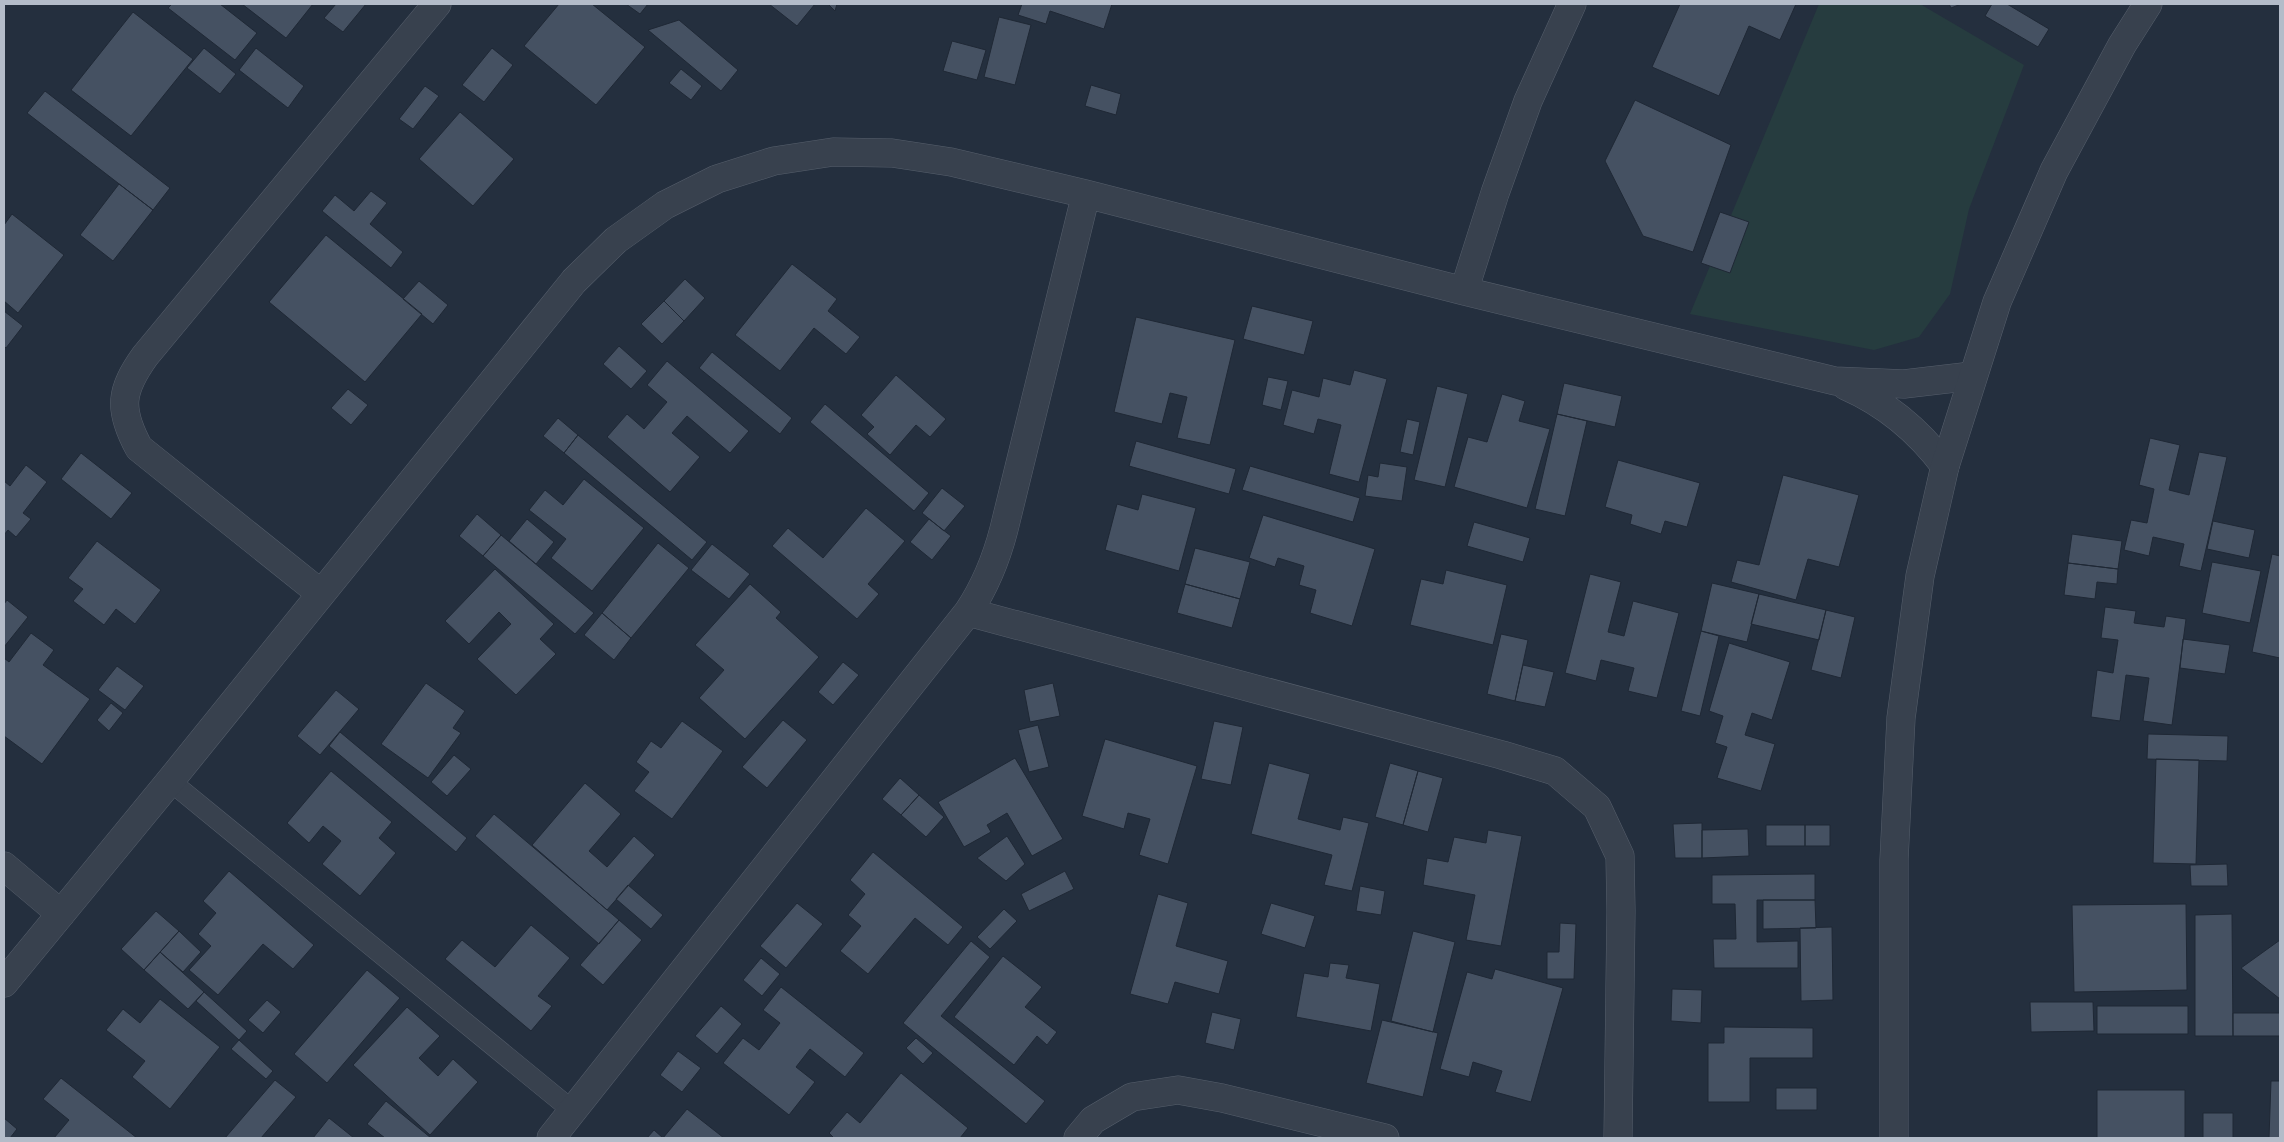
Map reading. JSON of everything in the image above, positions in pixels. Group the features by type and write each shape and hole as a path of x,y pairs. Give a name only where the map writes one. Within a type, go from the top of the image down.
{"street":[{"path":"320,593 139,448 127,426 124,401 130,377 145,356 436,4"},
{"path":"1464,291 1495,193 1528,101 1572,4"},
{"path":"1894,1138 1894,860 1901,718 1920,576 1945,466 1997,302 2054,171 2122,45 2148,4"},
{"path":"4,982 170,781 574,281 616,240 665,205 717,179 774,161 833,152 892,153 951,162 1086,194 1464,291 1835,381 1904,384 1972,376"},
{"path":"550,1138 968,612 985,586 996,558 1086,194"},
{"path":"1835,381 1886,407 1908,424 1928,444 1945,466"},
{"path":"968,612 1502,755 1555,771 1597,807 1620,856 1618,1138"},
{"path":"4,866 60,914"},
{"path":"1078,1138 1093,1120 1132,1097 1178,1090 1222,1098 1385,1138"}],"lane":[{"path":"170,781 573,1111"}],"green space":[{"path":"1819,4 1920,4 2024,65 1969,209 1950,294 1919,337 1874,350 1690,314"}],"building":[{"path":"172,4 220,4 257,33 235,60 168,8"},
{"path":"242,4 313,4 286,38"},
{"path":"336,4 366,4 343,32 324,18"},
{"path":"559,4 592,4 645,47 596,105 524,46"},
{"path":"626,4 648,4 640,14"},
{"path":"769,4 815,4 797,26"},
{"path":"828,4 837,4 835,11"},
{"path":"1022,4 1112,4 1104,29 1050,11 1046,24 1018,15"},
{"path":"1680,4 1796,4 1780,40 1749,26 1719,96 1652,67"},
{"path":"1949,4 1961,4 1951,8"},
{"path":"1992,4 2007,4 2049,29 2038,47 1985,16"},
{"path":"133,12 193,59 131,136 71,90"},
{"path":"999,17 1031,25 1015,85 984,77"},
{"path":"679,20 738,70 721,91 648,30"},
{"path":"952,41 986,50 977,80 943,71"},
{"path":"204,48 236,74 220,94 187,68"},
{"path":"256,48 304,86 288,108 239,70"},
{"path":"492,48 513,65 484,102 462,85"},
{"path":"681,69 702,86 691,100 669,83"},
{"path":"1091,85 1121,94 1116,115 1085,106"},
{"path":"425,86 439,96 413,129 399,119"},
{"path":"45,91 170,188 153,210 27,113"},
{"path":"1635,100 1731,145 1693,252 1643,236 1605,161"},
{"path":"460,112 514,159 473,206 419,159"},
{"path":"119,184 153,210 113,261 80,235"},
{"path":"371,191 387,203 370,224 403,252 391,268 322,211 335,195 354,211"},
{"path":"1720,212 1749,222 1730,273 1701,263"},
{"path":"12,214 64,255 18,313 4,301 4,225"},
{"path":"326,235 422,314 365,382 269,302"},
{"path":"792,264 837,299 828,311 860,337 846,354 814,328 780,371 735,335"},
{"path":"685,279 705,298 684,321 664,301"},
{"path":"419,281 448,305 433,324 403,299"},
{"path":"664,301 684,321 662,344 641,324"},
{"path":"1252,306 1313,321 1304,355 1243,339"},
{"path":"4,311 23,326 6,348 4,346"},
{"path":"1136,317 1235,340 1210,445 1177,438 1187,397 1170,393 1162,424 1114,412"},
{"path":"619,346 647,371 631,389 603,364"},
{"path":"712,352 792,418 780,434 699,368"},
{"path":"667,361 749,431 730,453 687,416 672,433 700,457 670,492 607,437 627,414 644,429 667,402 647,385"},
{"path":"1354,370 1387,379 1359,482 1329,474 1341,425 1318,419 1314,434 1283,425 1292,390 1319,397 1323,378 1350,385"},
{"path":"896,375 946,419 930,437 916,425 890,455 867,434 874,427 861,415"},
{"path":"1268,377 1288,381 1281,410 1262,405"},
{"path":"1564,383 1622,396 1615,427 1557,414"},
{"path":"1437,386 1468,394 1445,487 1414,480"},
{"path":"348,389 368,405 351,425 331,408"},
{"path":"1502,394 1525,401 1519,421 1550,429 1527,508 1454,487 1468,437 1487,442"},
{"path":"825,404 929,493 914,511 810,422"},
{"path":"1557,414 1587,421 1565,516 1535,509"},
{"path":"558,418 578,435 564,453 543,436"},
{"path":"1407,419 1420,422 1413,455 1400,452"},
{"path":"578,435 707,542 692,560 564,453"},
{"path":"2150,438 2180,445 2169,490 2189,495 2199,452 2227,457 2201,571 2179,566 2184,544 2153,537 2149,556 2124,550 2131,520 2147,523 2154,489 2139,485"},
{"path":"1136,441 1236,469 1229,494 1129,466"},
{"path":"81,453 132,493 111,519 61,479"},
{"path":"1618,460 1700,483 1687,527 1665,521 1661,534 1630,524 1632,515 1605,507"},
{"path":"1380,463 1407,467 1402,501 1365,496 1368,475 1378,477"},
{"path":"26,465 47,482 23,513 31,519 16,537 8,530 4,535 4,481 10,486"},
{"path":"1250,466 1360,498 1353,522 1242,490"},
{"path":"1783,475 1859,495 1839,567 1808,559 1796,600 1731,582 1737,560 1759,565"},
{"path":"584,479 644,528 592,591 551,558 566,539 529,510 545,490 563,505"},
{"path":"942,488 965,506 944,531 922,513"},
{"path":"1142,494 1196,508 1179,571 1105,550 1117,504 1138,510"},
{"path":"866,508 905,541 868,584 879,594 857,619 772,546 788,528 823,558"},
{"path":"477,514 501,535 483,556 459,536"},
{"path":"1263,515 1375,549 1352,626 1310,613 1316,590 1299,585 1304,566 1278,558 1275,567 1249,558"},
{"path":"527,519 554,542 536,564 509,541"},
{"path":"929,519 951,536 932,560 910,542"},
{"path":"2213,521 2255,530 2249,558 2207,549"},
{"path":"1474,522 1530,538 1523,562 1467,546"},
{"path":"2072,534 2122,541 2118,569 2068,563"},
{"path":"501,535 594,613 575,634 483,556"},
{"path":"97,541 161,590 135,624 116,609 104,625 73,601 83,589 68,578"},
{"path":"658,543 689,568 631,638 602,613"},
{"path":"712,544 750,574 729,599 691,570"},
{"path":"1195,548 1250,562 1240,599 1185,584"},
{"path":"2272,554 2280,556 2280,658 2252,652"},
{"path":"2212,562 2261,571 2250,623 2202,613"},
{"path":"2068,563 2118,569 2117,584 2097,582 2095,599 2064,595"},
{"path":"495,569 554,624 540,639 556,654 516,695 477,659 511,624 499,612 469,644 445,621"},
{"path":"1446,570 1507,585 1493,645 1410,625 1421,579 1443,584"},
{"path":"1590,574 1621,582 1608,632 1624,636 1633,601 1679,613 1657,698 1628,691 1634,668 1601,660 1596,681 1565,673"},
{"path":"1712,583 1759,594 1747,642 1701,631"},
{"path":"750,584 781,612 776,618 819,657 745,739 699,698 724,670 695,645"},
{"path":"1185,584 1240,599 1232,628 1177,613"},
{"path":"1759,594 1826,610 1819,640 1751,624"},
{"path":"7,600 28,617 4,647 4,604"},
{"path":"2105,607 2136,611 2134,623 2164,627 2166,616 2186,619 2172,725 2143,721 2149,678 2126,675 2120,721 2091,717 2097,670 2113,673 2118,640 2101,638"},
{"path":"1826,610 1855,617 1841,678 1811,670"},
{"path":"602,613 631,638 614,660 584,635"},
{"path":"1701,631 1719,636 1700,716 1681,711"},
{"path":"31,633 54,650 43,665 90,699 42,764 4,736 4,658 9,662"},
{"path":"1501,634 1528,640 1515,701 1487,694"},
{"path":"2183,639 2230,645 2225,674 2180,668"},
{"path":"1729,643 1790,662 1772,720 1752,713 1745,735 1775,744 1761,791 1717,778 1727,747 1715,743 1723,716 1709,711"},
{"path":"843,662 859,675 833,705 818,692"},
{"path":"1523,665 1554,672 1545,707 1515,701"},
{"path":"117,666 144,686 125,710 98,690"},
{"path":"426,683 465,711 453,728 461,733 428,778 381,744"},
{"path":"1053,683 1060,716 1030,722 1024,690"},
{"path":"336,690 359,709 320,755 297,736"},
{"path":"111,703 123,713 109,731 97,720"},
{"path":"783,720 807,740 767,788 742,767"},
{"path":"682,721 723,751 672,819 634,791 649,772 636,762 651,741 661,748"},
{"path":"1214,721 1243,727 1231,785 1201,779"},
{"path":"1038,725 1049,767 1029,772 1018,730"},
{"path":"340,732 467,838 456,852 329,746"},
{"path":"2148,734 2228,736 2227,761 2147,759"},
{"path":"1105,739 1197,766 1168,864 1139,855 1150,819 1128,813 1124,829 1082,816"},
{"path":"454,755 471,769 447,796 431,782"},
{"path":"1015,758 1063,839 1032,856 1007,813 987,825 991,832 964,847 938,802"},
{"path":"2156,759 2199,760 2196,864 2153,863"},
{"path":"1269,763 1310,774 1298,819 1340,830 1343,817 1369,823 1352,891 1324,885 1332,855 1251,834"},
{"path":"1390,763 1418,771 1403,825 1375,817"},
{"path":"331,771 392,822 379,838 396,853 360,896 322,864 341,841 323,826 309,843 287,823"},
{"path":"1418,771 1443,778 1428,832 1403,825"},
{"path":"900,778 919,795 901,815 882,799"},
{"path":"585,783 621,814 589,851 607,867 634,836 655,855 607,910 532,845"},
{"path":"919,795 944,817 926,837 901,815"},
{"path":"494,814 619,920 599,944 475,836"},
{"path":"1702,823 1702,858 1675,858 1673,824"},
{"path":"1766,825 1805,825 1805,846 1766,846"},
{"path":"1805,825 1830,825 1830,846 1805,846"},
{"path":"1748,829 1749,856 1702,858 1702,830"},
{"path":"1488,830 1522,836 1501,946 1466,940 1475,895 1423,885 1427,858 1448,862 1454,837 1486,843"},
{"path":"1007,836 1025,864 1006,881 977,858"},
{"path":"873,852 963,927 948,945 915,918 868,974 840,951 861,926 848,915 865,894 850,880"},
{"path":"2227,864 2228,886 2191,886 2190,865"},
{"path":"229,871 314,945 293,969 263,944 218,995 189,970 211,946 198,934 216,913 203,901"},
{"path":"1065,871 1074,889 1029,911 1021,894"},
{"path":"1815,874 1815,900 1757,900 1757,942 1798,941 1798,968 1714,968 1713,939 1736,939 1735,904 1712,904 1712,875"},
{"path":"628,885 663,915 651,929 616,899"},
{"path":"1360,886 1385,891 1381,915 1356,911"},
{"path":"1158,894 1188,903 1176,946 1228,961 1219,994 1175,982 1168,1004 1130,994"},
{"path":"1763,900 1815,900 1816,928 1763,929"},
{"path":"797,903 823,924 786,968 760,946"},
{"path":"1271,903 1315,916 1305,948 1261,934"},
{"path":"2186,904 2187,990 2074,992 2072,905"},
{"path":"1004,909 1017,921 990,949 977,937"},
{"path":"156,911 179,931 144,970 121,949"},
{"path":"2232,914 2233,1036 2195,1036 2195,915"},
{"path":"619,920 642,940 603,985 580,965"},
{"path":"1560,923 1576,924 1574,979 1547,979 1547,952 1559,952"},
{"path":"531,925 570,958 538,996 552,1006 531,1031 445,959 462,940 495,967"},
{"path":"1832,927 1833,1000 1801,1001 1800,928"},
{"path":"179,931 201,952 183,972 160,952"},
{"path":"1413,931 1455,942 1433,1032 1391,1021"},
{"path":"2280,940 2280,999 2241,968"},
{"path":"971,941 990,957 941,1016 1045,1101 1026,1124 903,1023"},
{"path":"160,952 204,992 188,1009 144,970"},
{"path":"1003,956 1042,987 1025,1007 1057,1032 1047,1045 1037,1036 1014,1065 954,1017"},
{"path":"761,958 780,974 762,996 743,980"},
{"path":"1330,963 1349,965 1346,978 1380,984 1371,1031 1296,1017 1304,973 1328,977"},
{"path":"1495,969 1563,988 1531,1102 1495,1092 1502,1071 1473,1062 1469,1077 1440,1069 1467,972 1492,979"},
{"path":"367,970 400,998 327,1083 294,1054"},
{"path":"781,987 864,1053 845,1077 810,1049 796,1067 815,1082 789,1115 723,1063 743,1038 759,1050 780,1023 763,1010"},
{"path":"1672,989 1702,990 1701,1023 1671,1021"},
{"path":"204,992 247,1031 239,1040 196,1001"},
{"path":"160,999 220,1047 170,1109 132,1077 145,1061 106,1030 123,1009 140,1023"},
{"path":"267,1000 281,1012 263,1033 248,1020"},
{"path":"2030,1002 2093,1002 2094,1031 2031,1032"},
{"path":"721,1006 742,1024 717,1054 695,1036"},
{"path":"2097,1006 2188,1006 2188,1034 2097,1034"},
{"path":"407,1007 440,1036 419,1058 438,1076 453,1059 478,1082 430,1135 353,1065"},
{"path":"1212,1012 1241,1019 1234,1050 1205,1043"},
{"path":"2233,1013 2280,1013 2280,1036 2233,1036"},
{"path":"1382,1020 1438,1033 1423,1097 1366,1083"},
{"path":"1724,1027 1813,1028 1813,1058 1750,1058 1750,1102 1708,1102 1708,1043 1724,1043"},
{"path":"916,1038 933,1053 923,1064 906,1048"},
{"path":"239,1040 273,1071 266,1079 231,1049"},
{"path":"678,1051 701,1068 682,1092 660,1075"},
{"path":"901,1073 968,1128 960,1138 834,1138 829,1133 847,1112 860,1123"},
{"path":"61,1078 137,1138 54,1138 69,1120 43,1099"},
{"path":"275,1080 296,1097 261,1138 225,1138"},
{"path":"2271,1081 2280,1081 2280,1138 2269,1138"},
{"path":"1776,1088 1817,1088 1817,1110 1776,1110"},
{"path":"2097,1090 2185,1090 2185,1138 2097,1138"},
{"path":"386,1101 431,1138 385,1138 367,1124"},
{"path":"687,1109 724,1138 663,1138"},
{"path":"2203,1113 2233,1113 2233,1138 2203,1138"},
{"path":"4,1118 17,1129 10,1138 4,1138"},
{"path":"329,1118 354,1138 313,1138"},
{"path":"654,1130 663,1138 647,1138"}]}
